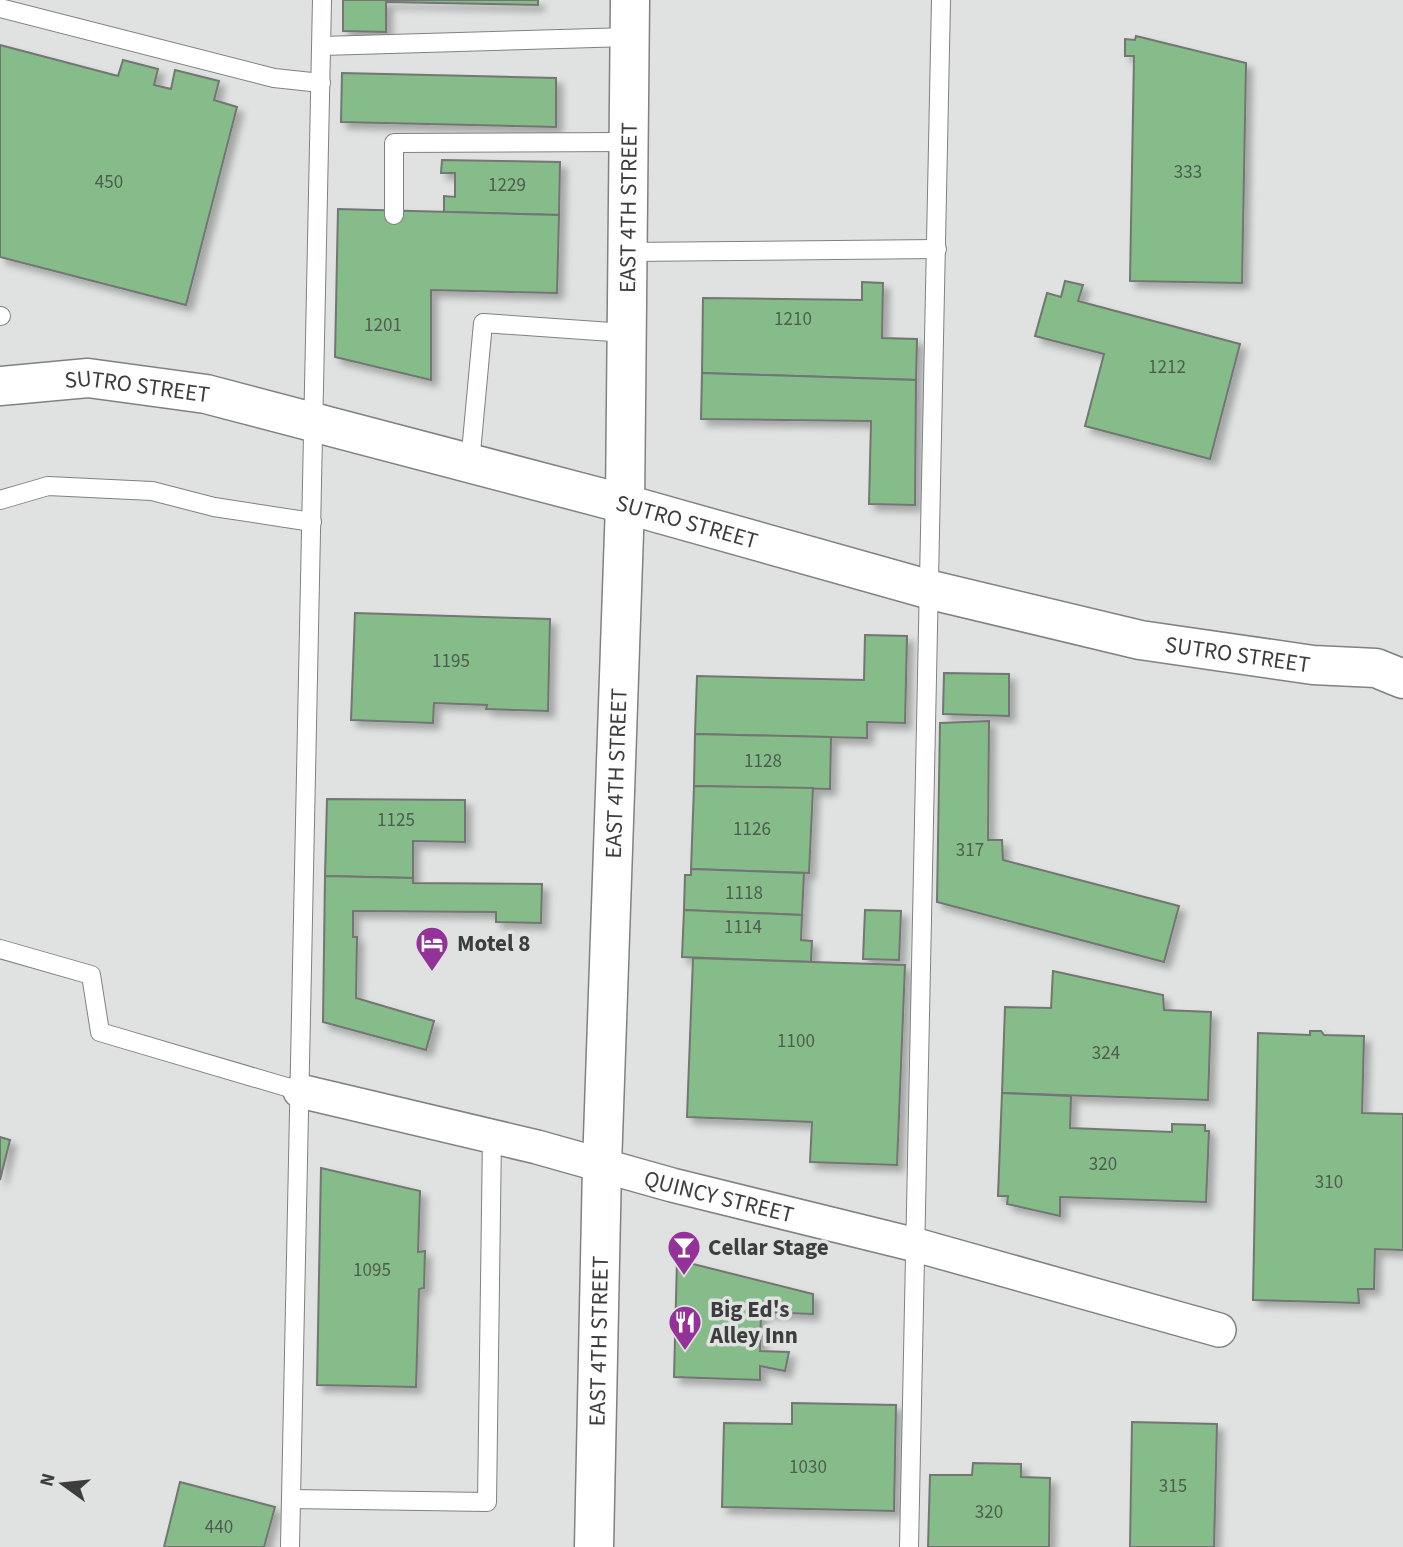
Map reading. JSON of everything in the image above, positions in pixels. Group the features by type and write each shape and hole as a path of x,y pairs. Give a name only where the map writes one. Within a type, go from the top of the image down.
{"main road":[{"name":"EAST 4TH STREET","path":"594,1547 602,1166 625,504 630,18"},
{"name":"SUTRO STREET","path":"0,386 88,378 141,383 206,394 625,504 930,590 1140,640 1313,665 1394,669"}],"street":[{"name":"QUINCY STREET","path":"300,1091 492,1136 916,1245 1219,1330"}],"lane":[{"path":"290,1547 323,0"},
{"path":"909,1547 942,0"},
{"path":"0,8 274,78 321,83"},
{"path":"322,46 630,18"},
{"path":"394,215 394,143 629,142"},
{"path":"627,252 937,249"},
{"path":"470,463 483,323 626,332"},
{"path":"0,500 48,486 152,491 214,507 312,522"},
{"path":"0,949 91,975 100,1032 300,1091"},
{"path":"291,1499 487,1502 492,1136"}],"building":[{"path":"343,0 538,0 538,5 386,2 386,32 343,31"},
{"path":"1136,36 1246,63 1242,283 1130,281 1134,56 1125,56 1125,39 1135,40"},
{"path":"0,45 118,76 123,60 158,69 154,85 171,89 175,70 219,81 214,100 237,107 186,305 0,257"},
{"path":"342,73 556,78 556,127 341,122"},
{"path":"442,160 560,162 559,215 444,212 444,196 455,197 455,173 441,173"},
{"path":"338,209 559,215 557,293 431,290 431,380 335,357"},
{"path":"1065,281 1083,285 1078,301 1240,344 1210,459 1085,426 1104,354 1035,336 1047,293 1061,297"},
{"path":"862,282 883,283 882,338 917,339 916,380 702,373 703,298 862,300"},
{"path":"702,373 916,380 915,505 869,504 871,421 701,419"},
{"path":"355,613 550,619 548,711 486,709 487,705 434,703 433,723 351,720"},
{"path":"865,635 907,636 905,723 867,722 867,738 695,734 697,676 864,680"},
{"path":"944,673 1009,674 1009,716 943,714"},
{"path":"989,721 988,840 1002,840 1003,860 1179,906 1164,962 937,902 940,723"},
{"path":"695,734 831,737 830,789 694,786"},
{"path":"694,786 813,788 809,873 691,869"},
{"path":"327,799 465,800 465,842 413,841 413,878 325,876"},
{"path":"691,869 804,873 802,915 684,910 685,875 691,875"},
{"path":"325,876 413,878 413,883 542,884 541,923 496,922 496,912 353,911 353,937 357,937 356,998 434,1021 426,1050 323,1022"},
{"path":"684,910 802,915 801,940 812,941 811,962 682,957"},
{"path":"865,910 901,911 899,960 863,959"},
{"path":"693,958 905,965 897,1165 810,1162 812,1122 687,1117"},
{"path":"1053,971 1163,995 1164,1010 1211,1012 1208,1100 1002,1093 1005,1007 1051,1008"},
{"path":"1310,1031 1321,1031 1324,1035 1364,1036 1362,1113 1403,1114 1403,1250 1375,1249 1374,1289 1358,1289 1359,1303 1253,1300 1258,1033 1310,1035"},
{"path":"1002,1093 1071,1096 1070,1128 1172,1132 1172,1124 1205,1125 1205,1131 1209,1131 1206,1202 1060,1197 1060,1216 1007,1204 1008,1196 998,1196"},
{"path":"0,1137 10,1140 0,1180"},
{"path":"321,1168 420,1191 418,1252 425,1251 424,1288 419,1289 416,1387 317,1385"},
{"path":"677,1260 813,1294 813,1314 761,1312 760,1351 789,1352 785,1371 760,1366 760,1380 674,1377"},
{"path":"792,1403 896,1405 894,1511 722,1507 724,1423 792,1424"},
{"path":"1132,1422 1217,1424 1214,1547 1130,1547"},
{"path":"973,1463 1021,1464 1021,1477 1050,1478 1049,1547 928,1547 930,1475 972,1475"},
{"path":"180,1482 275,1507 264,1547 164,1547"}],"place":[{"name":"Motel 8","path":"432,973"},
{"name":"Cellar Stage","path":"684,1277"},
{"name":"Big Ed's Alley Inn","path":"685,1352"}]}
